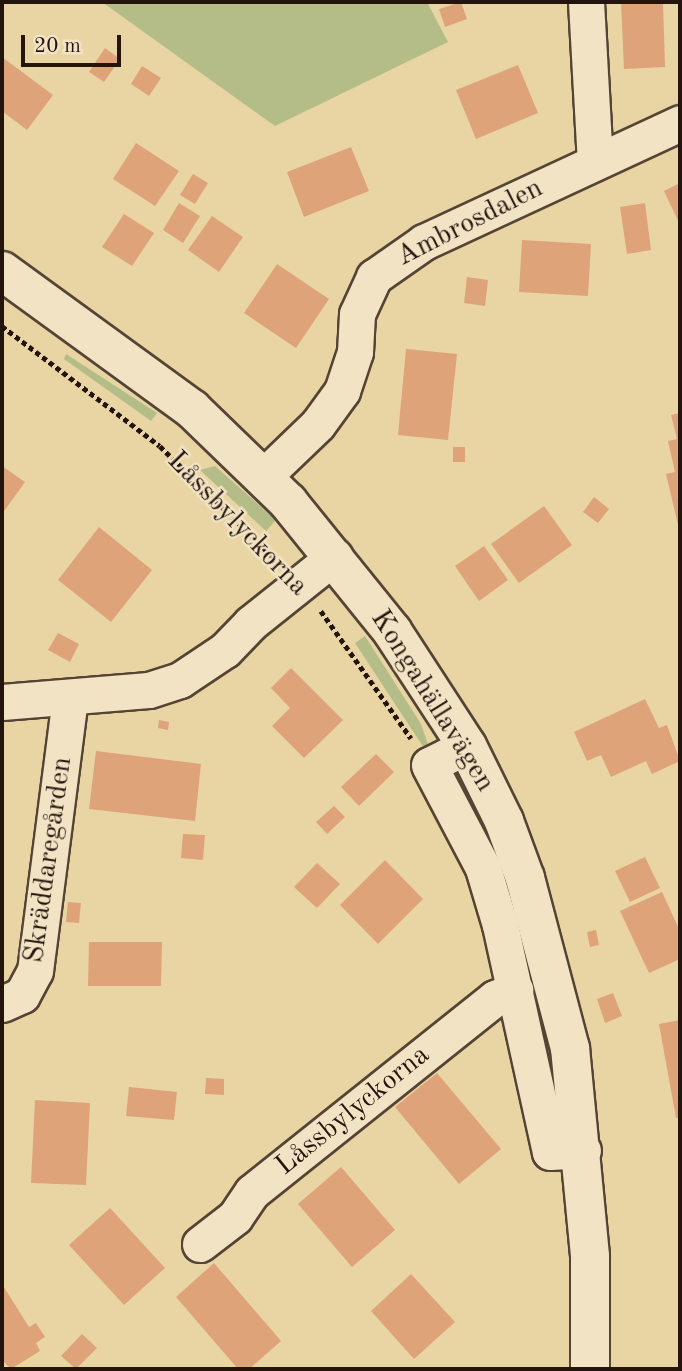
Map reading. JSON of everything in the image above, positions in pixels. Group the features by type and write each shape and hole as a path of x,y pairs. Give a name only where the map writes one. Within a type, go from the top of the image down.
{"street":[{"path":"586,2 594,162"},
{"name":"Ambrosdalen","path":"263,477 318,424 342,391 355,352 357,314 374,277 424,242 680,123"},
{"name":"Kongahällavägen","path":"2,271 148,374 263,477 335,556 392,631 467,746 504,821 541,930 570,1048 583,1150 590,1256 590,1369"},
{"path":"2,702 70,699 149,690 201,669 335,556"},
{"name":"Skräddaregården","path":"2,1004 22,995 35,971 70,699"},
{"path":"467,746 429,765 483,868 515,990 550,1152 583,1150"},
{"name":"Låssbylyckorna","path":"200,1244 235,1217 263,1183 495,998 515,990"}],"path":[{"name":"Låssbylyckorna","path":"2,326 160,446 299,584 330,622 429,765"}],"green space":[{"path":"102,2 427,2 448,42 275,126"},
{"path":"66,354 157,413 151,421 64,359"},
{"path":"215,466 276,520 266,531 200,470"},
{"path":"365,636 421,724 429,747 424,748 355,643"},
{"path":"454,771 491,835 510,894 505,894"},
{"path":"515,901 548,1026 563,1128 509,902"}],"building":[{"path":"461,2 467,19 445,27 439,9"},
{"path":"621,2 663,2 665,67 624,69"},
{"path":"105,48 120,59 104,82 89,72"},
{"path":"2,57 53,95 27,130 2,111"},
{"path":"518,65 538,113 476,139 456,90"},
{"path":"142,66 161,78 149,96 131,84"},
{"path":"136,143 179,171 155,206 113,179"},
{"path":"351,147 369,191 304,217 287,172"},
{"path":"193,174 208,183 195,204 180,195"},
{"path":"680,183 680,225 664,191"},
{"path":"179,203 200,216 183,243 163,230"},
{"path":"645,203 651,250 627,254 620,207"},
{"path":"124,214 154,233 132,266 102,247"},
{"path":"212,216 243,237 219,272 188,250"},
{"path":"522,240 591,244 588,296 519,292"},
{"path":"277,264 329,299 296,348 244,313"},
{"path":"467,277 488,280 485,306 464,303"},
{"path":"406,349 457,354 448,440 398,435"},
{"path":"680,413 679,529 666,474 675,472 668,441 677,439 671,415"},
{"path":"453,447 465,447 465,462 453,462"},
{"path":"2,466 25,482 2,514"},
{"path":"594,497 609,509 598,523 583,512"},
{"path":"544,506 572,545 519,583 491,544"},
{"path":"99,527 152,570 111,622 58,580"},
{"path":"484,546 508,580 479,601 455,566"},
{"path":"58,633 79,644 70,662 48,650"},
{"path":"291,668 343,720 304,758 272,726 290,708 271,688"},
{"path":"645,699 659,728 667,725 680,761 652,774 646,761 611,777 601,755 587,761 574,732"},
{"path":"159,720 169,722 168,730 158,728"},
{"path":"96,751 201,764 195,821 89,809"},
{"path":"376,754 394,772 359,806 341,787"},
{"path":"334,806 345,817 327,834 316,822"},
{"path":"183,834 205,835 203,860 181,858"},
{"path":"645,857 660,888 630,902 615,871"},
{"path":"385,860 423,899 378,944 340,905"},
{"path":"317,863 340,884 317,908 294,887"},
{"path":"662,892 680,931 680,959 649,973 620,911"},
{"path":"68,902 81,903 79,923 66,922"},
{"path":"596,930 599,945 590,947 587,932"},
{"path":"89,942 162,942 161,986 88,986"},
{"path":"613,993 622,1016 605,1023 597,999"},
{"path":"680,1020 680,1118 676,1118 659,1024"},
{"path":"437,1073 501,1149 459,1184 395,1107"},
{"path":"206,1078 224,1079 224,1095 205,1094"},
{"path":"129,1087 177,1092 174,1120 126,1116"},
{"path":"35,1100 90,1103 86,1185 31,1183"},
{"path":"341,1167 395,1230 352,1267 298,1204"},
{"path":"110,1208 165,1268 124,1305 69,1245"},
{"path":"214,1263 281,1341 249,1369 238,1369 176,1297"},
{"path":"411,1274 455,1322 414,1359 371,1311"},
{"path":"2,1284 29,1327 36,1323 45,1337 36,1343 40,1351 11,1369 2,1360"},
{"path":"82,1334 97,1348 76,1369 61,1356"}]}
